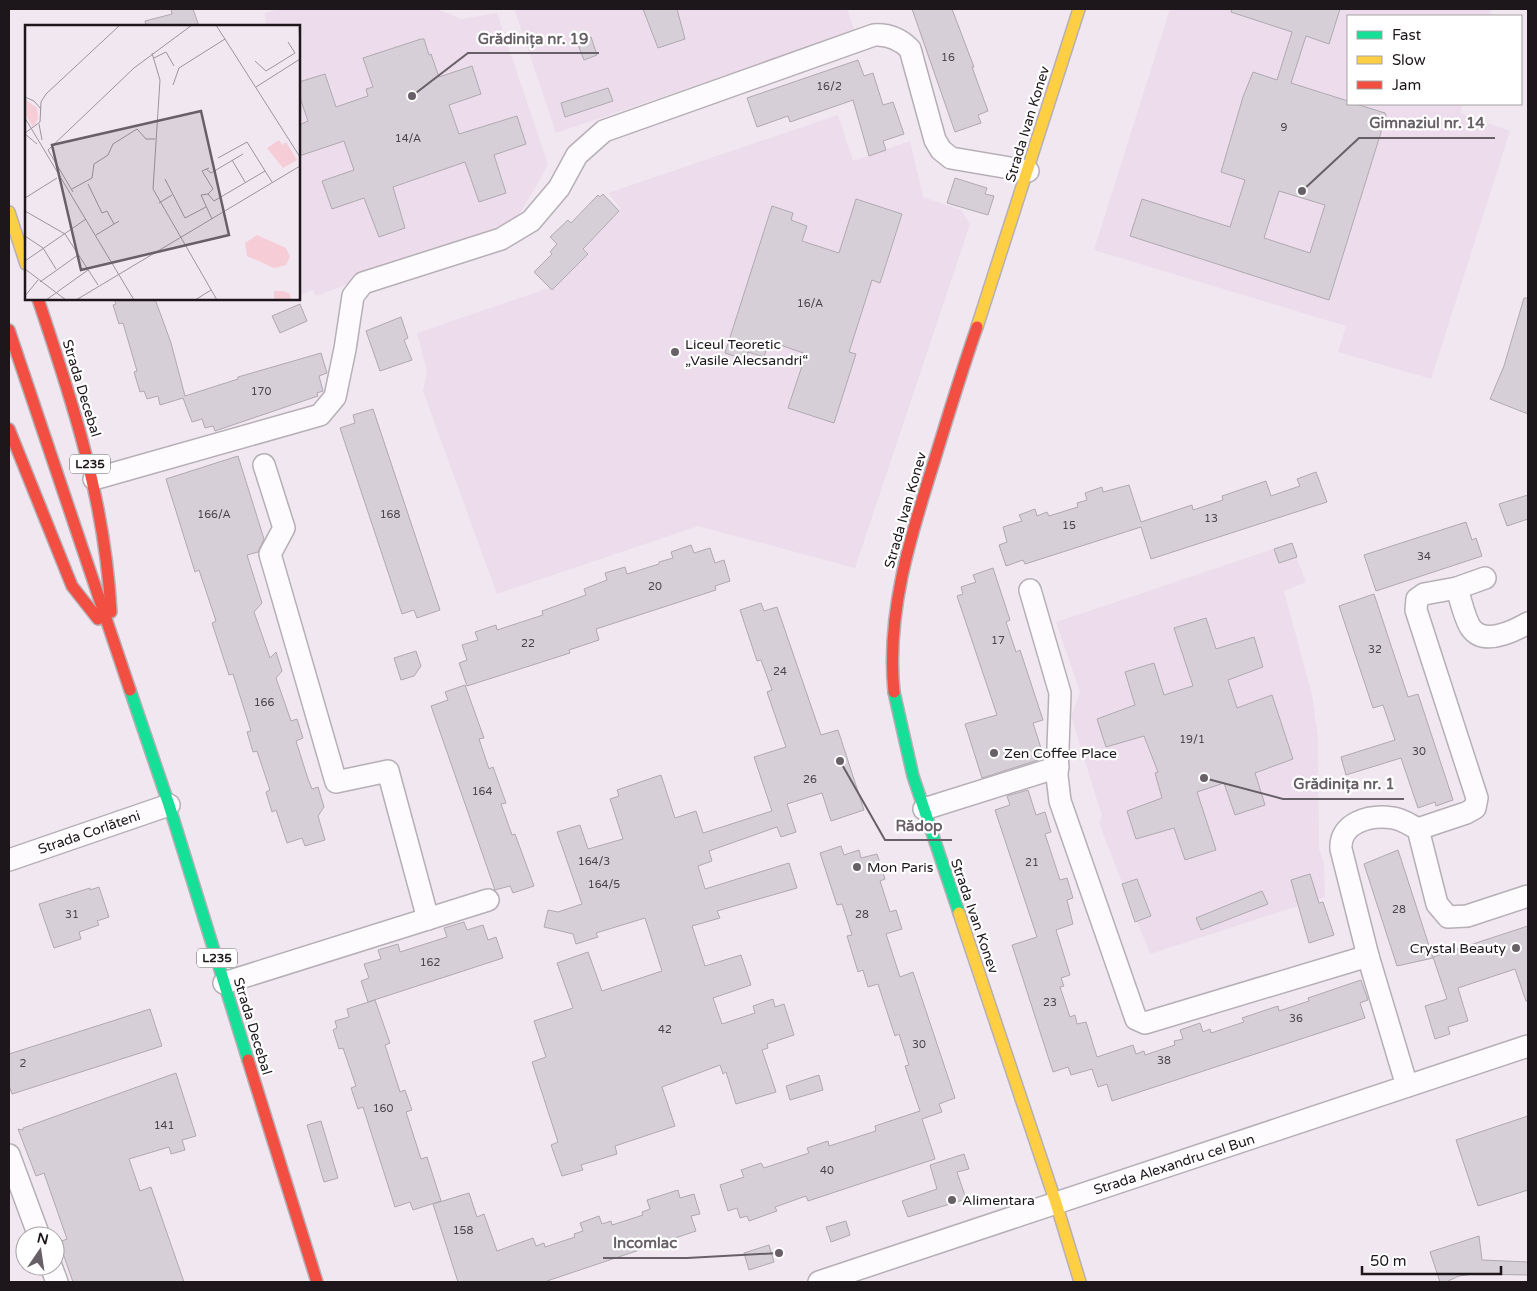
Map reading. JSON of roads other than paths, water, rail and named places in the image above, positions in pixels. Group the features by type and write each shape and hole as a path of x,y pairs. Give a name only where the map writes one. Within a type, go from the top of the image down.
{"main road":[{"name":"Strada Ivan Konev","path":"1079,9 1028,171 951,401 910,537 901,581 892,664 893,689 902,735 924,810 1056,1203 1080,1282"},
{"path":"9,212 25,261"},
{"name":"Strada Decebal","path":"38,300 73,404 94,479 111,574 111,636"},
{"name":"Strada Decebal","path":"9,330 169,805 317,1282"},
{"name":"Strada Decebal","path":"9,429 72,586 111,636"}],"street":[{"path":"94,479 320,415 335,397 346,349 353,296 364,283 501,239 531,221 559,188 577,155 604,131 874,35 884,35 903,42 910,49 935,140 941,150 951,158 963,161 1028,171"},
{"path":"264,465 284,528 270,554 336,782 388,771 428,919"},
{"path":"1408,1086 1368,956 1341,849 1342,835 1345,830 1358,822 1382,817 1394,818 1418,829 1466,813 1474,808 1477,798 1416,610 1418,599 1424,594 1457,588 1485,578"},
{"path":"1457,588 1471,628 1482,636 1496,636 1528,623"},
{"path":"1030,590 1060,693 1057,789 1136,1019 1145,1023 1368,956"},
{"path":"924,810 1058,766"},
{"name":"Strada Corlăteni","path":"9,860 169,805"},
{"path":"1418,829 1437,904 1448,917 1467,916 1528,896"},
{"path":"224,983 488,900"},
{"name":"Strada Alexandru cel Bun","path":"819,1282 1528,1046"},
{"path":"9,1155 35,1226"}],"place":[{"name":"Grădinița nr. 19","path":"412,96"},
{"name":"Gimnaziul nr. 14","path":"1302,191"},
{"name":"Liceul Teoretic „Vasile Alecsandri“","path":"675,352"},
{"name":"Zen Coffee Place","path":"994,753"},
{"name":"Rădop","path":"840,761"},
{"name":"Grădinița nr. 1","path":"1204,778"},
{"name":"Mon Paris","path":"857,867"},
{"name":"Crystal Beauty","path":"1516,948"},
{"name":"Alimentara","path":"952,1200"},
{"name":"Incomlac","path":"779,1253"}]}
